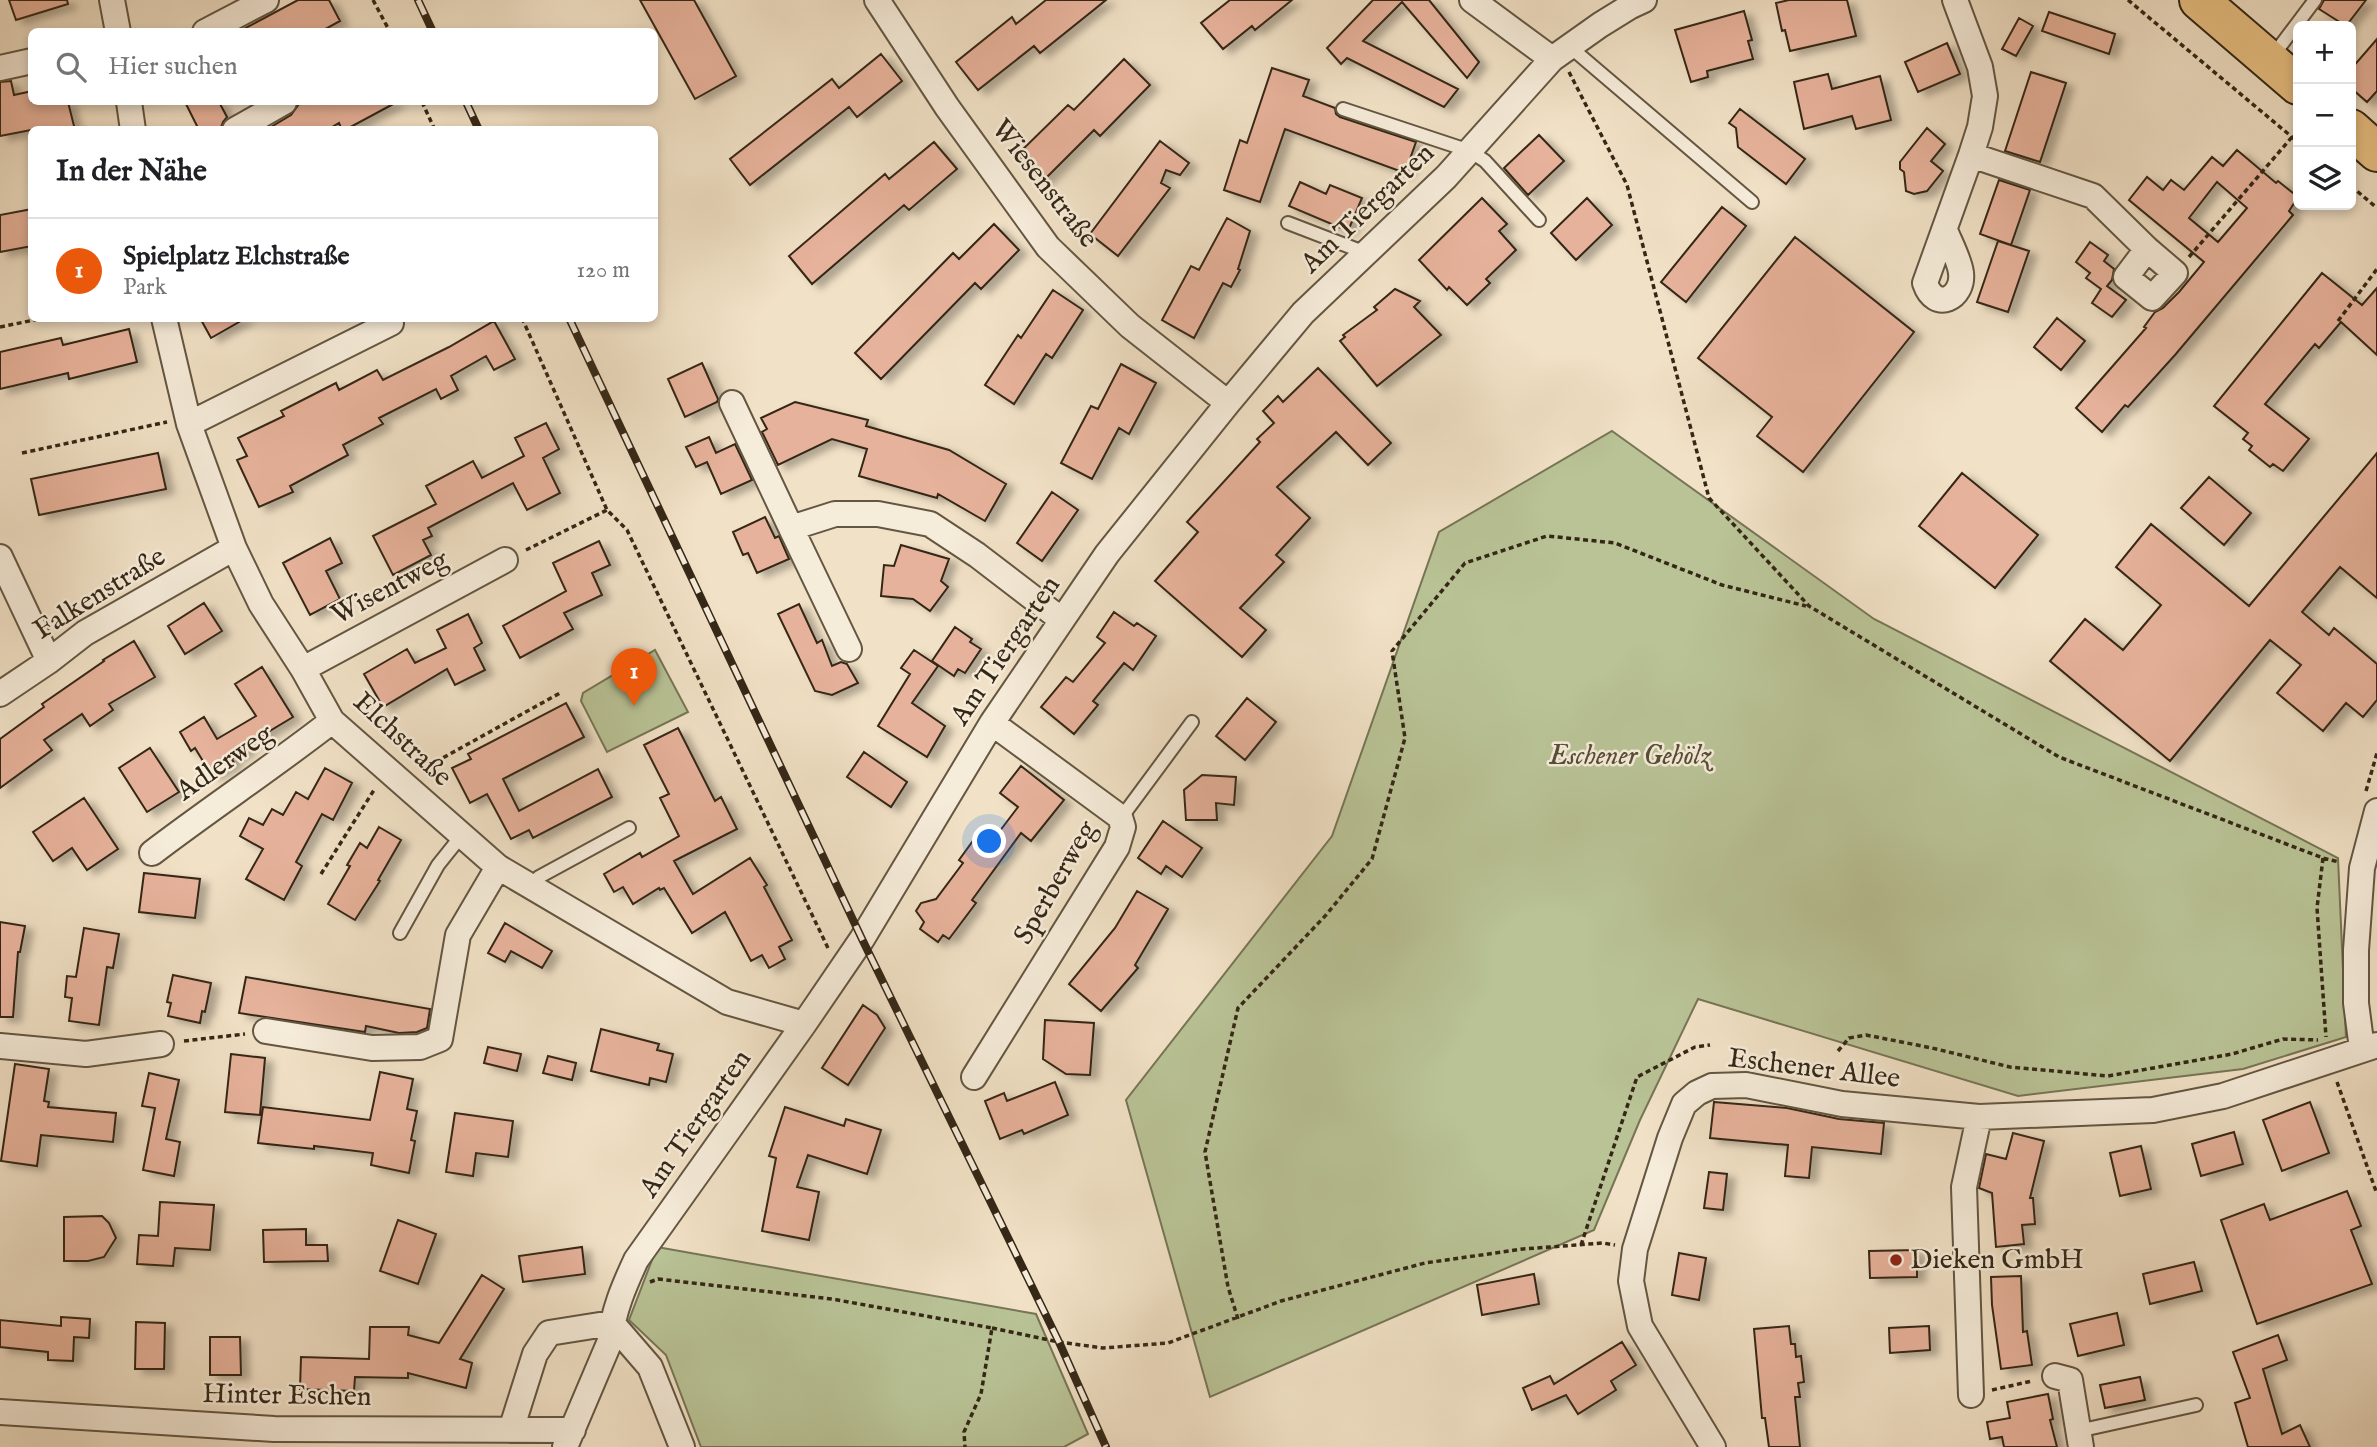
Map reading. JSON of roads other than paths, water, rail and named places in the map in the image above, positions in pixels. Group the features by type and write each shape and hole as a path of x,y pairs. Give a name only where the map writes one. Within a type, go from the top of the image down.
{"main road":[{"path":"2199,0 2297,84"},
{"path":"2356,134 2377,152"}],"street":[{"path":"112,0 117,28"},
{"path":"212,28 265,0"},
{"name":"Wiesenstraße","path":"877,0 947,107 1048,247 1130,326 1228,403"},
{"path":"1472,0 1560,53"},
{"name":"Am Tiergarten","path":"569,1438 610,1341 621,1291 636,1260 862,940 992,723 1107,554 1303,313 1446,177 1560,53 1629,6 1644,0"},
{"path":"1945,230 1972,155 1985,96 1980,67 1955,0"},
{"path":"0,68 28,62"},
{"path":"129,105 132,126"},
{"path":"242,126 279,105"},
{"path":"1972,155 2093,195 2175,273 2152,298 2126,277 2147,249"},
{"name":"Elchstraße","path":"165,322 188,421 234,548 261,604 303,669 332,721 498,867 529,887 727,1002 804,1024"},
{"path":"188,421 391,323"},
{"path":"732,403 849,649"},
{"path":"791,528 835,514 878,514 930,524 978,555 1062,620"},
{"name":"Falkenstraße","path":"0,694 50,661 85,633 234,548"},
{"path":"0,557 50,661"},
{"name":"Wisentweg","path":"303,669 505,560"},
{"name":"Adlerweg","path":"152,853 196,819 273,767 332,721"},
{"name":"Sperberweg","path":"974,1077 1117,847 1123,827 1120,817 992,723"},
{"path":"2369,1047 2356,1003 2356,950 2362,868 2377,811"},
{"path":"266,1031 372,1048 420,1047 440,1039 458,935 498,867"},
{"path":"0,1046 86,1054 161,1044"},
{"name":"Eschener Allee","path":"1713,1447 1640,1326 1632,1281 1634,1249 1670,1138 1684,1104 1697,1093 1712,1086 1746,1085 1842,1104 1979,1116 2153,1110 2223,1096 2369,1047"},
{"path":"1971,1395 1964,1187 1979,1116"},
{"path":"511,1430 535,1354 549,1333 612,1323 650,1367 682,1447"},
{"path":"2055,1376 2070,1380 2080,1439"},
{"name":"Hinter Eschen","path":"0,1412 274,1429 358,1438 511,1430 569,1438"}],"lane":[{"path":"2269,60 2315,0"},
{"path":"1560,53 1752,202"},
{"path":"1343,109 1469,151 1485,161 1539,220"},
{"path":"1288,223 1366,253"},
{"path":"1120,817 1192,722"},
{"path":"529,887 539,877 629,828"},
{"path":"401,933 438,865 462,835"},
{"path":"2080,1439 2196,1405"}],"railway":[{"path":"418,0 431,28"},
{"path":"467,105 477,126"},
{"path":"571,322 862,939 1059,1342 1106,1447"}],"place":[{"name":"Spielplatz Elchstraße","path":"634,706"},
{"name":"Dieken GmbH","path":"1896,1260"}],"park label":[{"name":"Eschener Gehölz","path":"1630,756"}]}
